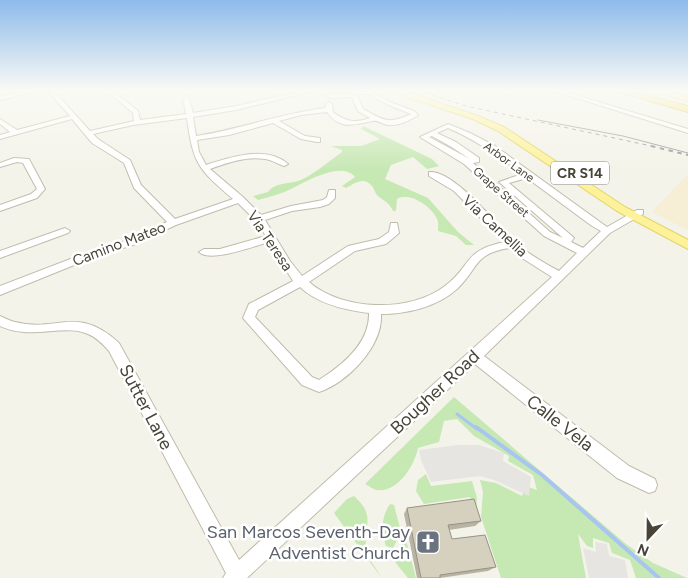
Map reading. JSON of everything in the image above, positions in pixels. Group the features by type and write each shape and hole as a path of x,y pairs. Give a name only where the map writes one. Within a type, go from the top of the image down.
{"main road":[{"name":"CR S14","path":"473,117 501,129 688,246"},
{"name":"CR S14","path":"481,117 501,124 636,214 688,238"}],"street":[{"path":"0,137 74,117 105,148 127,162 137,186 173,223"},
{"path":"136,117 137,122"},
{"path":"88,133 112,126 181,117"},
{"name":"Via Teresa","path":"190,117 197,156 204,168 240,199 259,219 300,282 331,300 348,306 375,310 412,306 444,293 455,284 478,255 493,248 512,244"},
{"path":"194,138 229,133 286,117"},
{"path":"336,117 352,125 357,125 374,118 387,123 397,123 411,117"},
{"path":"642,117 688,131"},
{"path":"274,120 303,138 317,140"},
{"path":"0,121 16,133"},
{"name":"Arbor Lane","path":"431,134 450,126 468,134 492,148 607,231"},
{"name":"Grape Street","path":"431,134 423,138 467,162 546,234 585,253"},
{"path":"204,168 252,156 273,158 284,164"},
{"path":"0,165 16,160 26,161 41,189 34,196 0,208"},
{"name":"Via Camellia","path":"432,174 440,177 473,204 524,255 560,276"},
{"path":"528,175 503,182 569,238 565,243"},
{"path":"259,219 292,209 326,202 331,198 332,192"},
{"name":"Camino Mateo","path":"0,291 90,255 129,242 173,223 240,199"},
{"name":"Bougher Road","path":"235,576 607,231 636,214"},
{"path":"375,310 377,322 373,335 364,350 325,384 319,386 307,381 249,318 253,307 312,276 352,248 382,242 394,233 394,225"},
{"path":"0,255 64,231"},
{"path":"204,252 220,252 272,238"},
{"name":"Sutter Lane","path":"0,321 15,327 38,328 70,325 94,330 106,338 114,347 235,576"},
{"name":"Calle Vela","path":"474,356 623,472 649,485"}],"shaded area":[{"path":"688,174 688,230 652,212"},
{"path":"458,445 479,445 504,453 503,461 531,477 529,496 494,480 480,476 431,482 421,460 419,450"},
{"path":"595,542 607,544 609,556 625,560 628,578 589,578 583,548 596,552"}],"green space":[{"path":"363,126 432,159 439,166 427,169 413,157 391,165 385,179 428,198 458,232 474,245 466,245 456,236 438,231 438,222 434,214 425,205 414,199 402,197 397,199 396,211 393,211 389,204 378,196 372,186 366,181 359,181 346,188 342,186 355,177 349,172 333,171 323,174 283,192 258,200 253,196 268,192 275,186 298,181 313,173 342,152 342,150 331,146 361,146 380,139 361,129"},
{"path":"454,397 626,544 653,563 687,578 636,578 630,560 612,553 609,543 593,538 593,548 587,546 578,534 586,578 501,578 481,517 483,492 480,480 496,483 522,496 525,486 537,490 533,475 508,461 509,456 474,436 457,419 444,421 439,442 418,448 409,470 391,488 376,490 365,484"},
{"path":"426,474 431,486 472,481 477,498 476,513 470,497 424,504 416,491 418,480"},
{"path":"354,496 361,503 367,515 366,548 370,559 381,577 334,513 347,499"},
{"path":"390,504 394,505 401,532 393,548 386,546 383,535 383,519"},
{"path":"405,536 416,578 408,578 395,562"}],"building":[{"name":"San Marcos Seventh-Day Adventist Church","path":"474,499 481,521 448,525 452,539 485,535 496,567 440,575 440,578 421,578 407,508"}],"waterway":[{"path":"457,414 477,429"},
{"path":"476,427 542,475 659,578"}],"tram line":[{"path":"538,120 623,136 688,153"}],"railway":[{"path":"517,117 656,147"},
{"path":"651,146 688,155"}],"place":[{"name":"San Marcos Seventh-Day Adventist Church","path":"428,542"}]}
